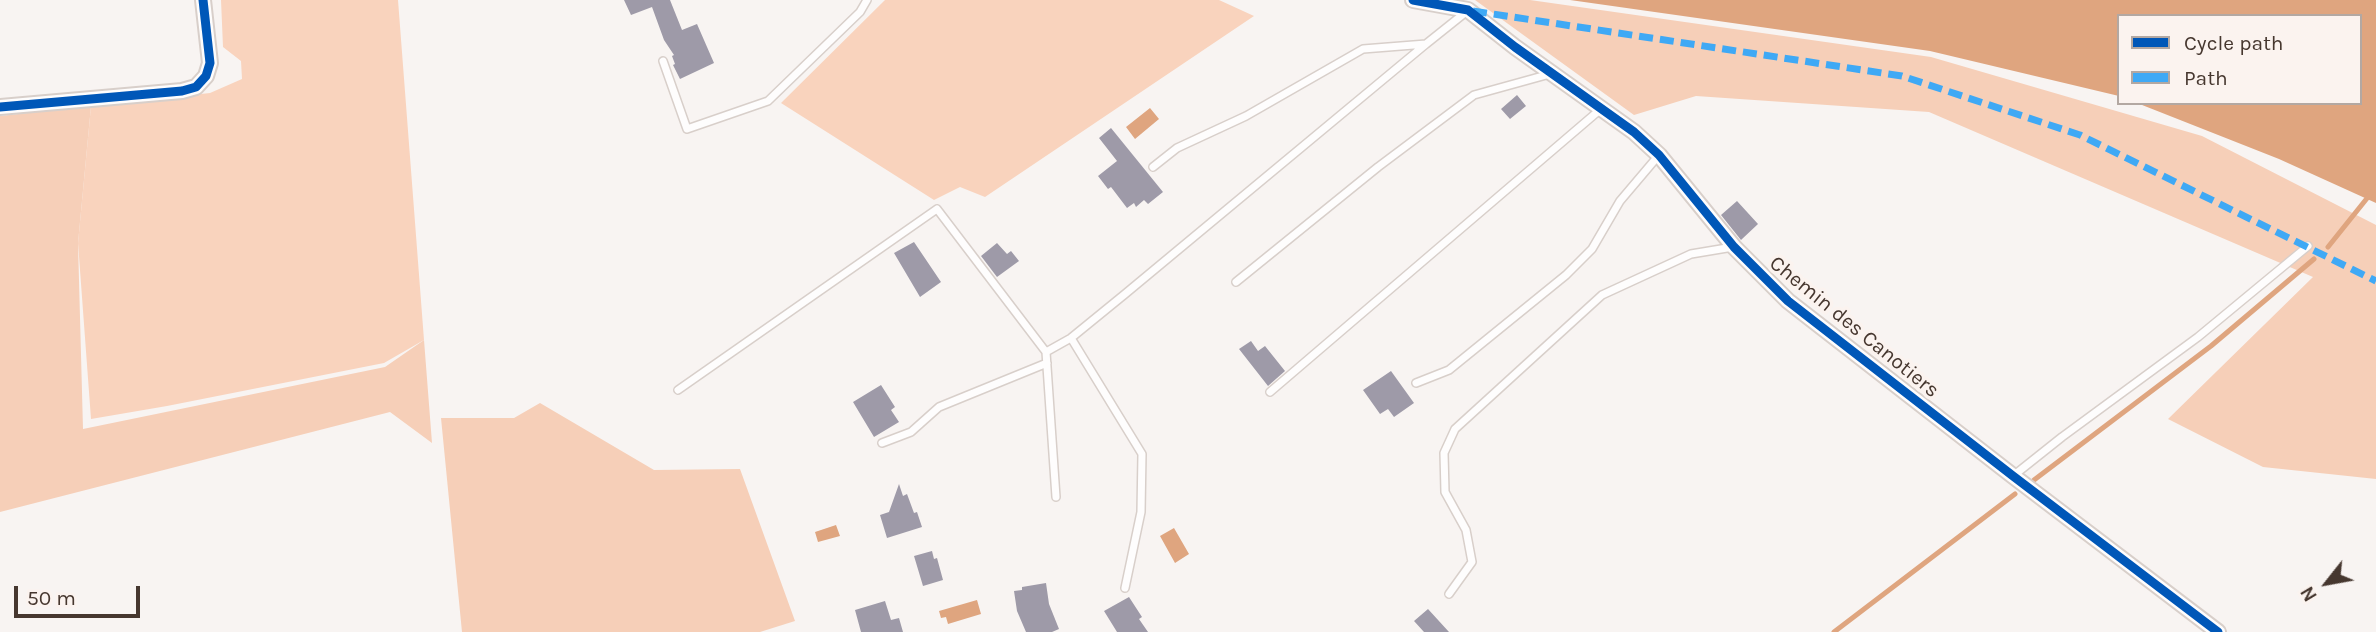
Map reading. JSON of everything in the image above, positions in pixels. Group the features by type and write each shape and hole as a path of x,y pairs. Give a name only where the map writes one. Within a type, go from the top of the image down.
{"street":[{"path":"0,107 182,91 196,87 206,76 210,63 203,0"},
{"name":"Chemin des Canotiers","path":"1413,0 1468,10 1602,108 1659,155 1734,247 1788,301 2218,632"}],"lane":[{"path":"663,61 687,129 768,101 860,12 867,0"},
{"path":"1046,352 1071,338 1468,10"},
{"path":"1153,167 1177,148 1246,116 1363,49 1426,44"},
{"path":"1237,282 1378,167 1474,96 1553,74"},
{"path":"1270,392 1602,108"},
{"path":"1416,383 1449,370 1566,275 1591,249 1620,201 1659,155"},
{"path":"678,390 937,209 1046,352 1056,497"},
{"path":"2013,476 2198,337 2308,246"},
{"path":"1449,594 1472,562 1466,530 1445,492 1444,453 1455,429 1602,295 1691,254 1734,247"},
{"path":"1071,338 1142,454 1141,512 1125,588"},
{"path":"883,443 911,432 939,407 1047,363"}],"shaded area":[{"path":"221,0 398,0 424,340 384,363 91,419 78,243 91,106 210,93 242,79 241,61 223,47"},
{"path":"885,0 1219,0 1254,16 985,197 960,187 934,200 781,103"},
{"path":"1475,0 1530,0 1931,57 2202,136 2376,225 2376,479 2263,467 2168,419 2313,277 1929,112 1696,96 1634,115"},
{"path":"1570,0 2376,0 2376,203 2279,159 2142,105 2362,105 2362,14 2117,14 2117,96 1930,51"},
{"path":"91,106 78,243 83,429 385,367 424,340 432,443 390,412 0,512 0,116"},
{"path":"1150,108 1159,119 1135,139 1126,127"},
{"path":"540,403 654,470 740,469 795,621 760,632 462,632 441,418 514,418"},
{"path":"836,525 840,536 818,542 815,532"},
{"path":"1174,528 1189,554 1175,563 1160,536"},
{"path":"977,600 981,614 948,624 946,617 941,618 939,611"}],"building":[{"path":"624,0 670,0 682,30 697,24 714,63 680,79 673,65 674,55 664,40 652,7 631,15"},
{"path":"1517,95 1526,106 1510,119 1501,109"},
{"path":"1111,128 1163,192 1148,204 1144,200 1136,207 1134,203 1127,208 1111,187 1108,189 1098,176 1117,161 1099,138"},
{"path":"1737,201 1758,224 1741,240 1721,215"},
{"path":"914,242 941,282 920,297 894,253"},
{"path":"997,243 1007,254 1011,251 1019,261 997,277 981,256"},
{"path":"1251,341 1258,351 1265,346 1285,371 1268,386 1239,349"},
{"path":"1391,371 1414,403 1394,417 1388,409 1380,414 1363,390"},
{"path":"881,385 895,407 891,410 899,422 874,437 853,402"},
{"path":"899,484 903,496 907,494 914,513 917,512 922,527 887,538 880,515 889,512"},
{"path":"932,551 934,559 937,558 943,580 923,586 914,556"},
{"path":"1046,583 1049,604 1059,629 1052,632 1026,632 1017,611 1014,591"},
{"path":"1129,597 1148,632 1117,632 1104,611"},
{"path":"885,601 891,620 899,618 903,632 861,632 855,610"},
{"path":"1428,609 1449,632 1424,632 1414,621"}],"waterway":[{"path":"2328,247 2376,187"},
{"path":"2034,480 2211,346 2314,259"},
{"path":"1834,632 2015,494"}],"marked path":[{"path":"1473,11 1902,76 2080,135 2376,281"}],"cycle path":[{"path":"0,107 182,91 196,87 206,76 210,63 203,0"},
{"path":"1413,0 1468,10 1634,132 1659,155 1734,247 1788,301 2218,632"}]}
